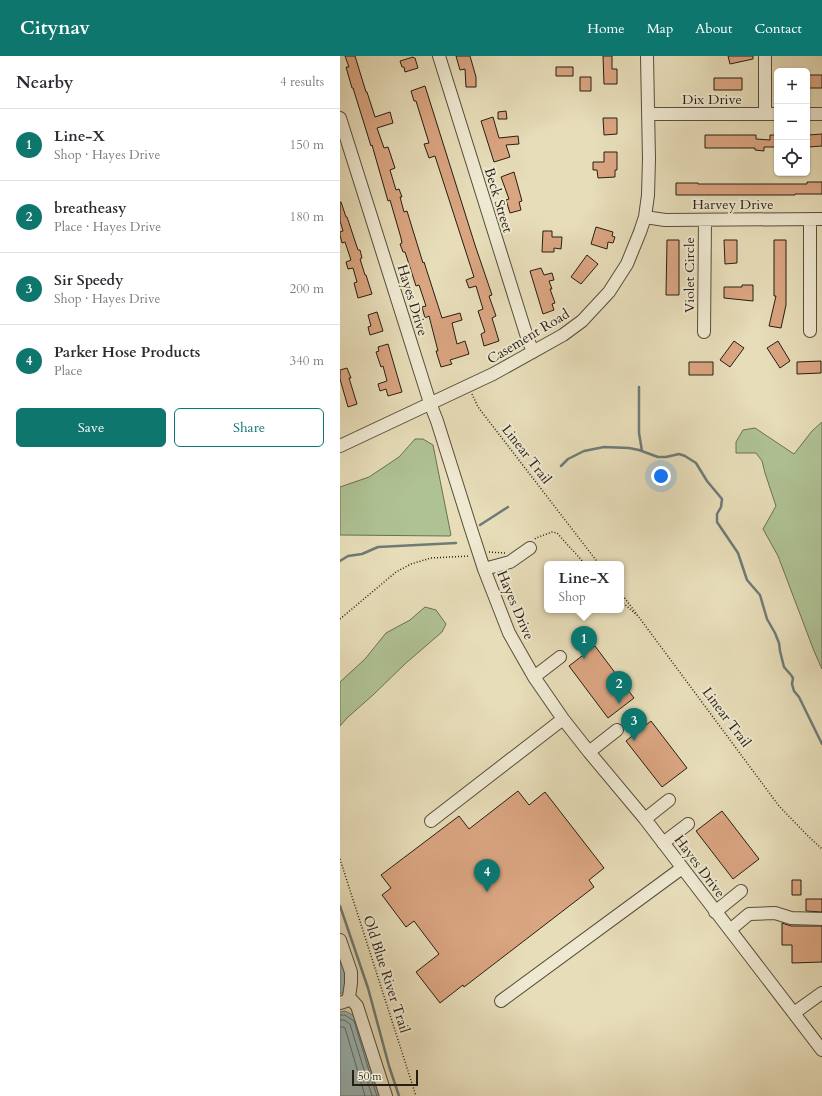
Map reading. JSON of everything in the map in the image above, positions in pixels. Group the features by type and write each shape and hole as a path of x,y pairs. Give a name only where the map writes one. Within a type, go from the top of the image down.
{"street":[{"name":"Beck Street","path":"439,56 524,329 533,352"},
{"name":"Casement Road","path":"340,446 493,374 563,335 582,321 609,292 627,264 638,239 648,195 649,159 647,56"},
{"path":"765,56 771,114"},
{"name":"Dix Drive","path":"648,114 771,114"},
{"path":"810,114 822,114"},
{"name":"Hayes Drive","path":"340,118 430,403 438,421 479,554 509,633 534,677 563,719 645,819 822,1050"},
{"name":"Harvey Drive","path":"644,218 664,220 816,219"},
{"path":"810,331 816,219"},
{"name":"Violet Circle","path":"704,220 704,332"},
{"path":"484,568 510,562 530,548"},
{"path":"534,677 560,657"},
{"path":"431,821 563,719"},
{"path":"589,752 617,730"},
{"path":"645,819 669,800"},
{"path":"663,844 688,824"},
{"path":"501,1001 682,868"},
{"path":"715,912 741,891"},
{"path":"730,930 749,914 775,913 791,918 822,919"},
{"path":"340,940 351,972 352,984 344,1000 357,1006 386,1096"},
{"path":"794,1013 822,993"}],"path":[{"name":"Linear Trail","path":"471,394 478,407 597,561"},
{"path":"530,548 536,538 552,532 557,533 583,561"},
{"path":"340,619 396,572 411,564 431,558 467,557 488,552 503,552 516,557"},
{"name":"Linear Trail","path":"624,597 779,806 822,849"},
{"path":"624,604 642,621"},
{"name":"Old Blue River Trail","path":"340,859 416,1096"}],"green space":[{"path":"822,422 822,669 778,556 763,529 776,506 762,461 756,453 736,453 736,442 743,430 755,428 794,454 812,431"},
{"path":"415,439 423,439 433,445 451,535 340,535 340,487 369,477 399,457"},
{"path":"425,607 436,610 446,624 442,632 406,663 340,726 340,682 365,659 386,633 410,620"}],"water":[{"path":"340,961 347,983 346,988 340,994"},
{"path":"345,1011 358,1019 382,1096 340,1096 340,1012"}],"building":[{"path":"345,56 355,56 375,117 390,112 393,123 377,128 384,148 388,147 395,168 390,170 396,190 399,189 402,197 400,197 404,212 407,211 442,318 460,313 462,320 452,323 457,344 465,341 469,354 450,360 452,364 441,367 436,351 438,351 429,316 425,318 422,307 426,306 419,285 416,286 405,252 403,252 400,244 402,243 401,238 390,200 388,201 372,145 371,146 352,88 346,67 349,67"},
{"path":"456,56 470,56 476,77 476,87 466,87 465,69 460,70"},
{"path":"603,56 612,56 612,69 617,69 617,84 604,84"},
{"path":"728,56 753,56 753,59 730,64"},
{"path":"413,57 415,58 418,68 405,72 400,61"},
{"path":"556,67 573,67 573,76 556,76"},
{"path":"810,75 822,75 822,88 810,88"},
{"path":"580,77 591,77 591,91 580,91"},
{"path":"714,78 742,78 742,90 714,90"},
{"path":"425,86 492,295 489,296 496,316 492,318 499,341 484,346 481,334 485,332 478,311 483,309 476,286 469,288 466,280 474,277 435,156 429,158 424,144 429,143 416,101 414,101 411,91"},
{"path":"506,111 507,119 498,119 498,112"},
{"path":"493,117 499,138 518,136 519,144 506,145 510,157 494,162 481,121"},
{"path":"603,118 617,118 617,134 604,135"},
{"path":"822,134 822,146 810,147 810,135"},
{"path":"705,135 756,135 756,139 770,140 770,135 774,135 774,147 764,147 764,151 755,150 755,148 705,148"},
{"path":"604,152 617,152 617,170 615,170 615,177 598,178 597,170 593,170 593,162 604,162"},
{"path":"514,172 522,201 519,202 521,210 510,213 506,200 509,199 501,177"},
{"path":"807,182 822,182 822,194 676,195 676,183 807,184"},
{"path":"340,202 347,217 358,250 360,250 362,258 360,259 372,294 358,298 354,283 357,282 353,268 348,269 346,262 351,260 345,242 342,243 340,235 340,232 343,231 340,221"},
{"path":"596,227 613,232 612,236 615,237 613,243 608,242 607,249 591,244"},
{"path":"543,231 552,231 552,237 562,237 561,249 554,248 554,252 542,252"},
{"path":"667,240 679,240 679,295 666,295"},
{"path":"724,240 737,240 737,263 725,264"},
{"path":"774,240 786,240 786,305 781,328 769,326 776,296 774,296"},
{"path":"587,255 598,264 581,284 571,277"},
{"path":"541,268 544,275 552,273 554,280 549,281 555,303 552,304 554,310 543,314 530,271"},
{"path":"742,285 753,285 753,301 724,298 724,287 742,287"},
{"path":"377,312 383,331 370,335 368,327 371,326 368,315"},
{"path":"734,341 744,348 730,367 720,360"},
{"path":"778,341 790,361 780,368 767,348"},
{"path":"388,344 402,392 388,396 386,389 380,391 378,384 387,381 383,366 381,367 376,352 379,351 378,347"},
{"path":"821,361 821,373 797,374 797,362"},
{"path":"689,362 713,362 713,375 689,375"},
{"path":"347,368 357,404 348,407 340,379 340,370"},
{"path":"595,646 634,698 608,718 569,666"},
{"path":"651,721 687,768 662,787 626,741"},
{"path":"518,791 529,805 545,792 604,868 589,880 594,887 464,987 463,985 440,1003 416,972 439,954 414,921 406,927 382,895 391,888 381,875 459,816 469,829"},
{"path":"722,811 759,859 733,879 696,831"},
{"path":"792,880 801,880 801,895 792,895"},
{"path":"806,899 822,899 822,912 806,911"},
{"path":"782,923 791,926 822,926 822,962 792,963 792,945 782,945"}],"waterway":[{"path":"639,387 639,433 642,451"},
{"path":"561,466 568,459 584,451 604,447 629,448 658,457 679,454 696,463 707,481 722,499 721,507 717,514 717,522 738,553 747,580 760,595 767,619 779,643 784,667 793,678 792,684 794,691 799,697 822,744"},
{"path":"480,525 508,507"},
{"path":"340,561 348,556 362,554 378,547 456,543"},
{"path":"340,906 368,988 389,1066 399,1096"}],"place":[{"name":"Line-X","path":"584,659"},
{"name":"breatheasy","path":"619,704"},
{"name":"Sir Speedy","path":"634,741"},
{"name":"Parker Hose Products","path":"487,892"}]}
